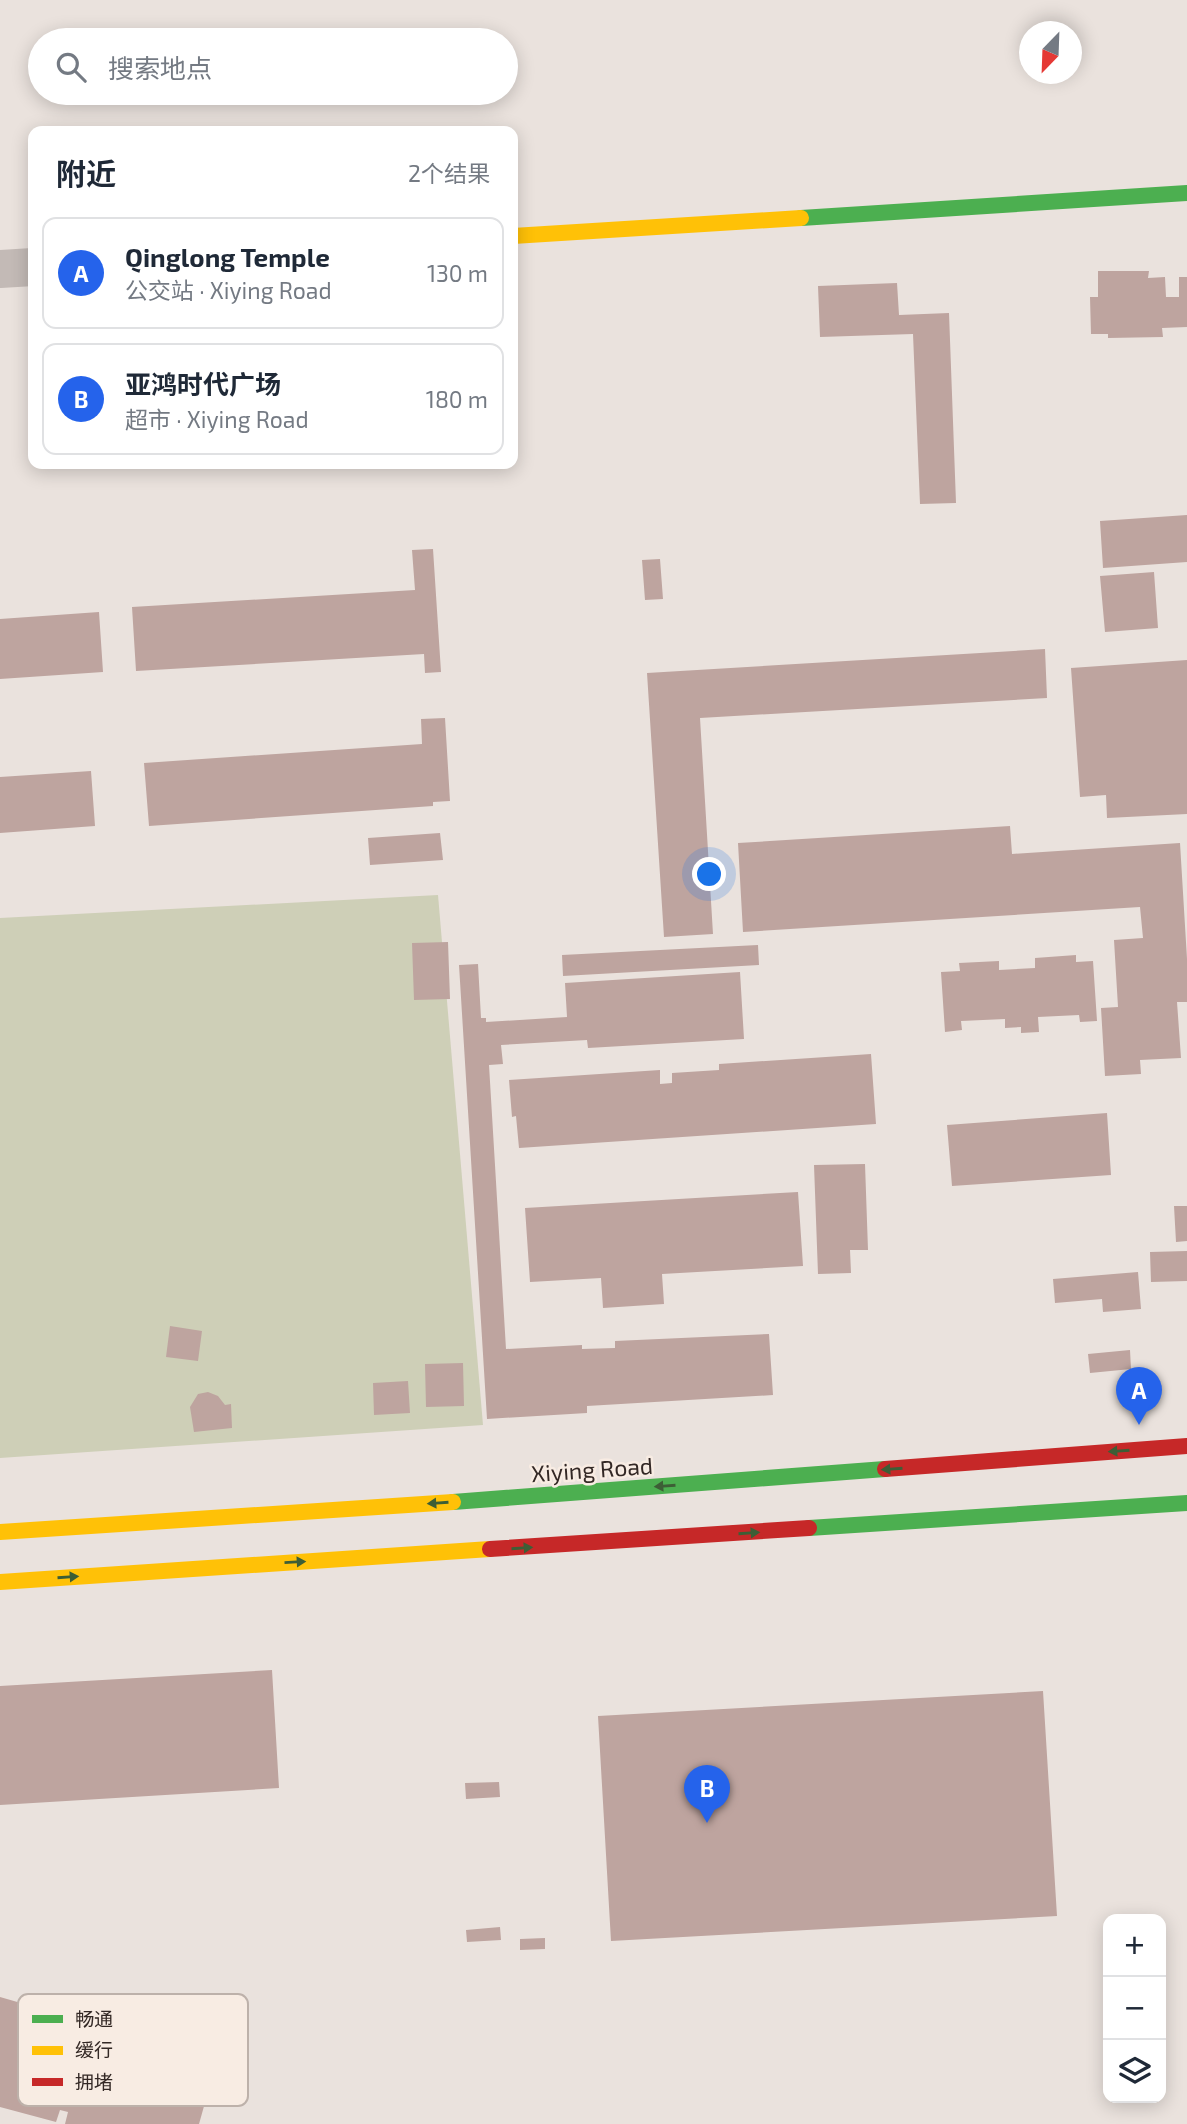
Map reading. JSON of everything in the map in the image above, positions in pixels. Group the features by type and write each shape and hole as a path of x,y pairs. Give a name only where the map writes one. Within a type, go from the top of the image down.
{"main road":[{"path":"518,236 1187,193"},
{"name":"Xiying Road","path":"0,1532 471,1501 1187,1446"},
{"path":"0,1582 1187,1503"}],"street":[{"path":"0,269 28,267"}],"green space":[{"path":"438,895 483,1425 0,1458 0,918"}],"building":[{"path":"1098,271 1149,271 1148,278 1165,277 1166,297 1179,297 1179,277 1187,277 1187,327 1162,328 1163,337 1108,338 1108,334 1091,334 1090,297 1098,297"},
{"path":"897,283 899,315 949,313 956,503 920,504 913,334 820,337 818,286"},
{"path":"1187,515 1187,562 1103,568 1100,521"},
{"path":"433,549 441,672 425,673 424,654 136,671 132,607 415,590 412,550"},
{"path":"660,559 663,599 645,600 642,560"},
{"path":"1154,572 1158,628 1105,632 1100,576"},
{"path":"99,612 103,672 0,679 0,619"},
{"path":"1045,649 1047,698 700,718 713,934 664,937 647,673"},
{"path":"1187,660 1187,814 1107,818 1106,795 1080,797 1071,668"},
{"path":"445,718 450,801 433,802 433,806 149,826 144,763 422,744 421,719"},
{"path":"91,771 95,826 0,833 0,777"},
{"path":"1010,826 1012,854 1180,843 1187,959 1187,1002 1177,1002 1181,1058 1140,1060 1141,1074 1105,1076 1101,1008 1118,1007 1114,940 1143,938 1140,907 743,932 738,843"},
{"path":"440,833 443,860 370,865 368,838"},
{"path":"448,942 450,999 414,1000 412,943"},
{"path":"758,945 759,965 563,976 562,955"},
{"path":"1076,955 1076,962 1093,961 1097,1021 1080,1022 1079,1015 1038,1017 1039,1032 1021,1033 1021,1027 1005,1028 1005,1019 961,1021 962,1030 945,1032 941,972 960,971 959,963 999,961 999,970 1035,968 1035,958"},
{"path":"478,964 481,1018 486,1018 486,1022 567,1017 565,983 740,972 744,1039 588,1048 587,1040 501,1045 503,1064 489,1065 506,1349 582,1345 582,1349 615,1348 615,1341 769,1334 773,1395 587,1406 587,1413 487,1419 459,965"},
{"path":"871,1054 876,1124 519,1148 516,1116 512,1117 509,1080 660,1070 660,1084 672,1083 672,1073 719,1070 719,1064"},
{"path":"1107,1113 1111,1175 952,1186 947,1125"},
{"path":"865,1164 868,1250 850,1250 851,1273 818,1274 814,1165"},
{"path":"798,1192 803,1266 662,1274 664,1304 603,1308 601,1278 530,1282 525,1208"},
{"path":"1174,1206 1187,1206 1187,1241 1176,1242"},
{"path":"1187,1251 1187,1281 1151,1282 1150,1252"},
{"path":"1138,1272 1141,1309 1103,1312 1102,1299 1055,1303 1053,1279"},
{"path":"170,1326 202,1331 198,1361 166,1357"},
{"path":"1130,1350 1131,1369 1090,1373 1088,1354"},
{"path":"463,1363 464,1406 426,1407 425,1364"},
{"path":"408,1381 410,1413 374,1415 373,1383"},
{"path":"208,1392 218,1396 225,1405 231,1404 232,1428 194,1432 190,1407 198,1394"},
{"path":"272,1670 279,1788 0,1805 0,1686"},
{"path":"1043,1691 1057,1916 611,1941 598,1716"},
{"path":"499,1782 500,1797 466,1799 465,1783"},
{"path":"500,1927 501,1940 467,1942 466,1930"},
{"path":"545,1938 545,1949 520,1950 520,1939"},
{"path":"0,1997 18,2002 18,2106 204,2106 199,2124 65,2124 68,2112 60,2110 56,2122 0,2107"}],"traffic: fast":[{"path":"801,218 1187,193"},
{"path":"453,1502 885,1469"},
{"path":"809,1528 1187,1503"}],"traffic: slow":[{"path":"518,236 801,218"},
{"path":"0,1532 453,1502"},
{"path":"0,1582 490,1549"}],"traffic: jam":[{"path":"885,1469 1187,1446"},
{"path":"490,1549 809,1528"}],"place":[{"name":"Qinglong Temple","path":"1139,1425"},
{"name":"亚鸿时代广场","path":"707,1823"}]}
